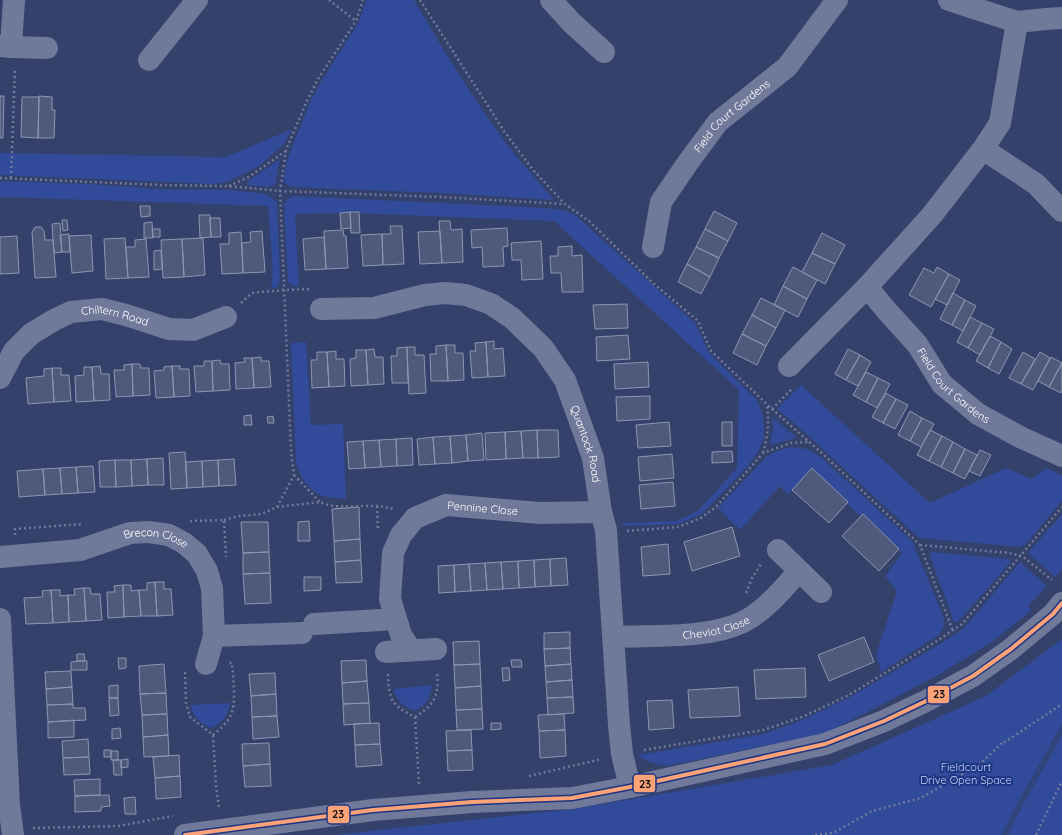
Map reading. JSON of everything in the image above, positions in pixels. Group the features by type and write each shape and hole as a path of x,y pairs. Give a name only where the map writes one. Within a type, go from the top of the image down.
{"street":[{"path":"14,0 9,47 47,48"},
{"path":"149,60 197,0"},
{"path":"551,0 572,23 604,52"},
{"name":"Field Court Gardens","path":"653,248 661,202 689,161 718,122 787,67 837,0"},
{"path":"949,0 1017,22 1062,18"},
{"path":"789,366 867,287 932,215 983,149 1000,123 1017,22"},
{"path":"983,149 1036,184 1062,211"},
{"name":"Field Court Gardens","path":"867,287 917,344 942,384 978,414 1020,437 1062,456"},
{"name":"Quantock Road","path":"321,310 374,308 404,302 425,295 466,295 492,304 512,318 542,348 565,380 593,458 604,521 614,637 618,725 622,754 630,787"},
{"name":"Chiltern Road","path":"0,378 7,347 71,312 102,309 126,314 169,329 193,330 226,317"},
{"name":"Pennine Close","path":"411,650 401,635 390,599 393,553 401,535 415,518 446,505 540,513 604,521"},
{"name":"Brecon Close","path":"0,557 80,550 130,533 149,532 169,535 184,543 198,554 207,571 212,588 214,636 206,664"},
{"path":"778,550 821,592"},
{"name":"Cheviot Close","path":"614,637 704,634 723,630 744,622 763,608 799,571"},
{"path":"185,835 373,810 426,807 472,802 572,798 630,787 824,744 884,721 973,676 1011,649 1052,614 1062,603"},
{"path":"0,619 3,736 13,835"},
{"path":"214,636 396,619"},
{"path":"386,652 436,649"}],"path":[{"path":"329,0 356,21"},
{"path":"277,507 294,476 290,444 280,191 286,150 312,90 356,21 363,0"},
{"path":"420,0 432,21 504,131 533,170 565,204 589,220 653,283 698,321 711,351 767,404 824,454 920,545 953,631"},
{"path":"9,47 11,178"},
{"path":"228,186 247,178 286,150"},
{"path":"0,178 161,185 228,186 280,191 440,197 565,204"},
{"path":"226,317 252,293 284,290 315,289 321,310"},
{"path":"604,521 626,531 678,527 701,518 716,507 763,453 768,436 767,404"},
{"path":"763,453 791,443 809,442"},
{"path":"294,476 320,502 325,504 340,506 377,506 394,509 415,518"},
{"path":"224,520 239,516 261,514 277,507 320,502"},
{"path":"622,754 763,730 802,717 849,695 962,624 1022,556 1062,507"},
{"path":"920,545 1009,553 1022,556 1052,580"},
{"path":"744,622 740,607 752,578 768,555 778,550"},
{"path":"415,717 426,710 436,698 438,681 436,649"},
{"path":"386,652 388,684 392,700 400,710 415,717"},
{"path":"212,735 226,723 232,715 234,701 232,663 185,665 186,704 190,717 212,735 219,808"},
{"path":"815,835 833,833 872,810 921,798 981,763 1004,741 1005,742 1062,704"},
{"path":"415,717 418,785 426,807"},
{"path":"1036,835 1062,781"}],"green space":[{"path":"366,0 414,0 450,60 488,118 516,156 554,200 440,193 290,187 283,181 287,160 310,102 322,80 359,22"},
{"path":"292,129 284,144 259,166 228,182 213,184 0,175 0,153 226,157"},
{"path":"280,159 275,185 269,187 247,185 248,181"},
{"path":"0,181 88,184 160,189 228,190 260,193 270,196 277,202 280,279 278,287 271,288 273,272 268,206 0,197"},
{"path":"293,196 544,208 563,210 574,214 695,323 709,353 757,400 762,412 764,425 764,438 758,452 749,465 702,514 677,524 623,526 623,523 676,521 698,511 737,468 739,390 554,221 353,213 295,214 299,286 295,287 288,282 284,207 287,200"},
{"path":"306,342 311,425 343,424 346,499 324,496 318,494 310,488 299,471 296,461 291,343"},
{"path":"801,385 930,503 1006,468 1032,479 1047,468 1062,476 1062,501 1026,544 1021,547 919,538 802,430 777,409"},
{"path":"772,417 797,438 770,445 773,427"},
{"path":"791,447 808,449 822,458 912,541 942,613 944,624 939,635 881,672 876,655 897,591 885,576 902,553 809,470 788,495 780,486 740,530 718,508 766,457 777,451"},
{"path":"1062,514 1062,569 1055,577 1028,553"},
{"path":"933,552 1008,559 1011,561 958,622 954,622 930,556 930,553"},
{"path":"1020,562 1047,586 1028,606 1032,610 992,642 940,674 868,712 823,734 667,766 651,762 638,755 764,734 802,720 850,697 945,641 964,628"},
{"name":"Fieldcourt Drive Open Space","path":"1062,639 1062,835 334,835 573,809 832,765 986,696"},
{"path":"432,685 427,701 415,711 401,703 393,689"},
{"path":"230,703 228,712 224,718 211,728 203,724 198,719 190,705"}],"building":[{"path":"0,96 4,96 3,138 0,138"},
{"path":"39,96 52,97 52,110 55,110 54,138 38,138"},
{"path":"22,97 39,97 38,138 21,137"},
{"path":"140,206 150,206 150,216 141,217"},
{"path":"714,211 737,223 728,241 705,229"},
{"path":"350,212 351,228 341,229 340,213"},
{"path":"350,212 359,212 360,233 351,233"},
{"path":"199,215 210,215 211,237 200,238"},
{"path":"210,218 220,218 221,237 211,237"},
{"path":"62,220 67,220 68,230 63,231"},
{"path":"439,221 450,221 451,230 462,229 463,262 442,263"},
{"path":"152,222 153,238 144,238 144,223"},
{"path":"60,223 62,252 54,253 52,224"},
{"path":"390,226 402,226 404,264 383,265 382,234 391,234"},
{"path":"35,227 41,227 44,231 45,240 53,240 56,277 35,278 32,232"},
{"path":"507,228 508,246 503,247 504,266 483,267 482,247 472,248 471,230"},
{"path":"152,229 160,229 160,237 153,237"},
{"path":"705,229 728,241 719,258 696,247"},
{"path":"343,230 344,236 346,236 348,268 326,269 324,231"},
{"path":"262,231 265,272 243,273 242,243 251,242 250,232"},
{"path":"440,231 442,263 420,264 418,232"},
{"path":"241,232 243,273 222,274 220,244 229,244 229,233"},
{"path":"822,233 845,245 835,264 812,253"},
{"path":"69,234 70,252 62,252 60,235"},
{"path":"382,234 383,265 363,266 361,235"},
{"path":"91,235 93,271 72,273 69,236"},
{"path":"17,236 19,273 0,274 0,237"},
{"path":"324,237 326,269 305,270 303,239"},
{"path":"125,238 128,278 106,279 104,239"},
{"path":"203,238 205,275 184,277 182,239"},
{"path":"146,239 149,277 128,278 126,247 135,247 135,240"},
{"path":"182,239 184,277 163,278 161,240"},
{"path":"541,241 543,279 522,280 521,260 512,260 511,243"},
{"path":"572,246 572,256 582,255 583,292 562,292 561,273 551,273 550,256 558,256 558,247"},
{"path":"696,247 719,258 710,277 687,264"},
{"path":"161,250 162,269 154,270 154,251"},
{"path":"812,253 835,264 825,284 802,272"},
{"path":"687,264 710,277 701,294 678,282"},
{"path":"793,267 817,280 807,299 783,286"},
{"path":"937,267 949,274 931,307 909,295 924,268 934,273"},
{"path":"949,274 960,280 947,305 935,299"},
{"path":"783,286 807,299 798,317 774,305"},
{"path":"953,293 965,300 952,325 940,319"},
{"path":"761,298 785,310 776,328 752,315"},
{"path":"965,300 976,306 963,331 952,325"},
{"path":"627,304 628,328 595,329 593,305"},
{"path":"752,315 776,328 766,346 742,334"},
{"path":"970,317 982,323 968,348 957,342"},
{"path":"982,323 994,329 980,355 968,348"},
{"path":"742,334 766,346 757,365 733,353"},
{"path":"628,335 630,359 597,361 596,337"},
{"path":"990,336 1001,342 988,368 976,361"},
{"path":"494,341 494,349 503,348 505,376 488,377 486,342"},
{"path":"486,342 488,377 472,378 470,351 476,351 475,343"},
{"path":"1001,342 1012,349 999,374 988,368"},
{"path":"446,345 455,345 455,353 463,353 464,380 448,381"},
{"path":"446,345 448,381 431,381 430,354 436,354 436,346"},
{"path":"407,347 415,347 415,355 424,355 426,393 409,394"},
{"path":"407,347 408,383 392,383 391,356 397,356 397,348"},
{"path":"374,349 375,357 383,357 384,384 368,385 366,350"},
{"path":"848,349 860,355 846,380 835,374"},
{"path":"356,350 366,350 368,385 351,386 350,359 356,358"},
{"path":"336,351 336,359 344,359 345,386 329,387 327,352"},
{"path":"317,352 327,352 329,387 312,388 311,360 317,360"},
{"path":"1023,352 1035,359 1021,384 1009,378"},
{"path":"1040,352 1050,358 1033,390 1021,384"},
{"path":"860,355 871,362 858,386 846,380"},
{"path":"261,357 261,361 269,361 271,387 254,388 252,358"},
{"path":"1051,357 1062,363 1049,387 1038,381"},
{"path":"244,358 252,358 254,388 236,389 235,363 245,362"},
{"path":"220,360 221,364 229,364 230,390 213,391 212,361"},
{"path":"204,361 212,361 213,391 196,392 194,366 204,366"},
{"path":"648,362 649,387 615,389 614,364"},
{"path":"1062,363 1062,391 1061,393 1049,387"},
{"path":"132,364 140,364 141,368 149,368 150,395 133,396"},
{"path":"132,364 133,396 116,397 114,370 124,370 124,365"},
{"path":"100,366 101,374 109,374 110,400 94,401 92,367"},
{"path":"172,366 180,366 180,369 189,369 190,396 174,397"},
{"path":"172,366 174,397 156,398 154,371 164,370 164,367"},
{"path":"84,367 92,367 94,401 76,402 75,376 84,375"},
{"path":"52,368 61,368 61,375 69,375 71,401 54,402"},
{"path":"52,368 54,402 28,404 26,378 44,376 44,369"},
{"path":"866,372 878,378 866,402 853,395"},
{"path":"878,378 890,384 877,408 866,402"},
{"path":"886,393 896,399 883,423 872,417"},
{"path":"650,396 650,419 617,421 616,397"},
{"path":"896,399 908,405 895,429 883,423"},
{"path":"910,411 922,418 910,441 898,435"},
{"path":"251,415 252,425 244,425 244,416"},
{"path":"273,416 274,423 268,423 267,417"},
{"path":"922,418 934,424 921,447 910,441"},
{"path":"669,422 671,446 638,448 636,425"},
{"path":"722,422 732,422 732,446 722,446"},
{"path":"537,430 558,430 559,457 538,458"},
{"path":"537,430 538,458 523,458 521,431"},
{"path":"930,430 942,436 929,461 917,455"},
{"path":"521,431 523,458 506,459 505,432"},
{"path":"505,432 506,459 486,460 485,433"},
{"path":"482,433 484,460 468,461 466,435"},
{"path":"466,435 468,461 452,463 450,436"},
{"path":"450,436 452,463 435,464 433,437"},
{"path":"942,436 953,442 941,467 929,461"},
{"path":"433,437 435,464 419,465 417,439"},
{"path":"412,438 413,465 397,466 396,439"},
{"path":"396,439 397,466 381,467 379,440"},
{"path":"379,440 381,467 365,468 363,441"},
{"path":"363,441 365,468 349,469 347,442"},
{"path":"953,442 965,449 953,473 941,467"},
{"path":"965,449 977,455 965,479 953,473"},
{"path":"980,450 991,455 980,476 969,471"},
{"path":"732,451 733,462 712,463 712,452"},
{"path":"185,452 187,488 171,489 169,453"},
{"path":"672,454 674,478 640,481 638,457"},
{"path":"163,458 164,485 148,485 147,459"},
{"path":"147,459 148,485 132,486 131,460"},
{"path":"234,459 236,485 219,486 218,460"},
{"path":"115,460 131,460 132,486 116,487"},
{"path":"115,460 116,487 100,487 99,461"},
{"path":"218,460 219,486 203,487 202,461"},
{"path":"202,461 203,487 187,488 186,462"},
{"path":"93,466 95,492 78,493 76,467"},
{"path":"76,467 78,493 62,494 60,468"},
{"path":"60,468 62,494 45,495 43,469"},
{"path":"812,468 848,502 829,523 792,490"},
{"path":"43,469 45,495 19,497 17,471"},
{"path":"673,482 675,506 641,509 639,485"},
{"path":"359,507 360,539 334,541 332,509"},
{"path":"863,514 899,549 879,571 842,536"},
{"path":"309,521 310,541 298,541 298,522"},
{"path":"241,522 268,522 269,552 243,553"},
{"path":"732,527 740,556 692,571 684,542"},
{"path":"360,539 361,560 335,562 334,541"},
{"path":"668,544 670,574 643,576 641,547"},
{"path":"269,552 270,573 243,574 243,553"},
{"path":"566,558 568,585 551,586 550,559"},
{"path":"550,559 551,586 535,587 534,560"},
{"path":"361,560 362,582 336,583 335,562"},
{"path":"534,560 535,587 519,588 518,561"},
{"path":"518,561 519,588 503,589 501,562"},
{"path":"501,562 503,589 487,590 485,563"},
{"path":"485,563 487,590 471,591 469,564"},
{"path":"469,564 471,591 455,592 454,565"},
{"path":"454,565 455,592 439,593 438,566"},
{"path":"270,573 271,603 245,604 243,574"},
{"path":"304,577 321,577 321,590 304,591"},
{"path":"155,582 164,582 164,589 171,589 173,615 157,616"},
{"path":"155,582 157,616 141,616 139,590 147,590 147,583"},
{"path":"123,585 124,617 108,618 107,592 115,592 114,586"},
{"path":"123,585 131,585 131,591 139,590 141,616 124,617"},
{"path":"84,588 90,588 91,594 100,594 102,620 86,621"},
{"path":"84,588 86,621 69,622 68,595 75,595 74,589"},
{"path":"51,590 60,590 60,596 68,595 69,622 53,623"},
{"path":"51,590 53,623 26,624 24,598 43,597 42,591"},
{"path":"570,632 570,648 544,649 544,633"},
{"path":"864,637 874,662 829,681 818,655"},
{"path":"479,641 480,664 454,665 453,642"},
{"path":"570,648 571,664 545,666 544,649"},
{"path":"77,654 84,654 85,661 77,661"},
{"path":"118,658 126,658 126,668 119,669"},
{"path":"366,660 367,681 342,683 341,661"},
{"path":"511,660 521,660 522,667 512,667"},
{"path":"87,661 87,670 71,670 71,662"},
{"path":"164,664 166,693 140,694 139,666"},
{"path":"480,664 481,686 455,688 454,665"},
{"path":"571,664 572,680 546,682 545,666"},
{"path":"502,668 509,668 510,680 503,681"},
{"path":"805,668 806,697 756,699 754,670"},
{"path":"71,671 72,687 46,689 45,672"},
{"path":"275,673 276,694 251,696 249,674"},
{"path":"572,680 573,697 547,698 546,682"},
{"path":"367,681 369,703 343,704 342,683"},
{"path":"118,685 118,698 109,698 109,686"},
{"path":"481,686 482,709 456,710 455,688"},
{"path":"72,687 73,704 47,705 46,689"},
{"path":"738,687 740,716 690,718 688,690"},
{"path":"166,693 167,714 142,715 140,694"},
{"path":"276,694 277,716 252,717 251,696"},
{"path":"573,697 574,713 548,715 547,698"},
{"path":"109,698 118,698 119,715 110,716"},
{"path":"672,700 674,728 649,730 647,701"},
{"path":"369,703 370,723 344,725 343,704"},
{"path":"73,704 73,708 85,708 86,720 48,722 47,705"},
{"path":"482,709 483,729 457,730 456,710"},
{"path":"167,714 168,735 143,737 142,715"},
{"path":"564,714 565,730 539,731 538,715"},
{"path":"277,716 279,737 253,739 252,717"},
{"path":"74,720 74,737 48,738 48,722"},
{"path":"379,723 380,744 355,745 354,724"},
{"path":"491,723 501,723 501,729 491,730"},
{"path":"120,728 121,738 112,739 112,729"},
{"path":"471,730 472,750 447,751 446,731"},
{"path":"565,730 566,756 540,758 539,731"},
{"path":"168,735 169,756 144,757 143,737"},
{"path":"88,739 89,757 63,758 62,741"},
{"path":"269,743 270,764 243,766 242,744"},
{"path":"380,744 382,765 356,767 355,745"},
{"path":"104,750 111,750 111,757 104,757"},
{"path":"472,750 473,770 448,771 447,751"},
{"path":"111,751 118,751 118,760 111,760"},
{"path":"179,755 180,776 155,778 153,757"},
{"path":"89,757 90,774 64,775 63,758"},
{"path":"128,759 128,767 121,768 121,760"},
{"path":"113,760 121,760 122,775 114,775"},
{"path":"270,764 271,786 245,787 243,766"},
{"path":"180,776 181,797 156,799 155,778"},
{"path":"100,779 100,795 75,796 74,780"},
{"path":"109,795 110,806 101,807 101,811 75,812 75,796"},
{"path":"135,797 136,814 125,814 124,798"}],"waterway":[{"path":"1005,835 1062,729"}],"transit line":[{"name":"23","path":"185,835 373,810 472,802 572,798 630,787 825,744 884,721 973,676 1011,649 1053,614 1062,603"}]}
